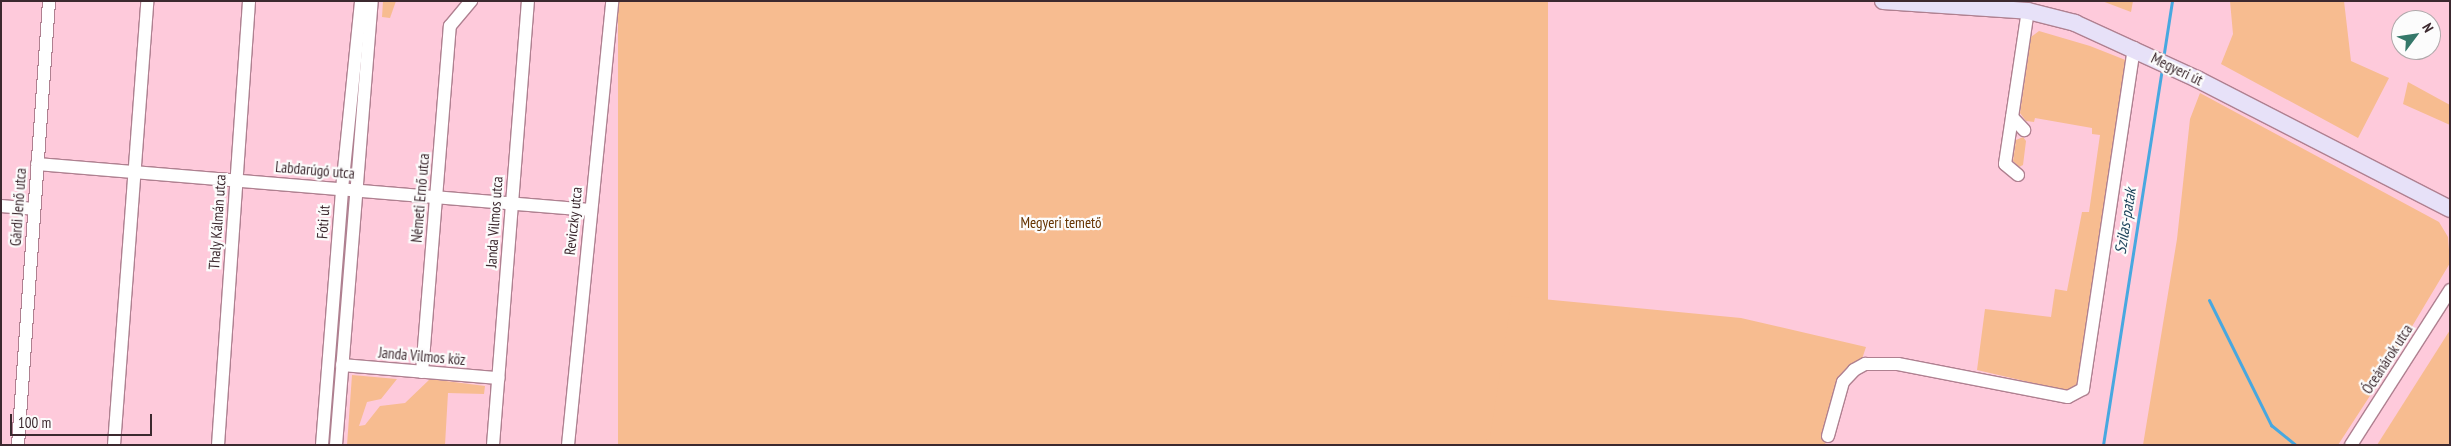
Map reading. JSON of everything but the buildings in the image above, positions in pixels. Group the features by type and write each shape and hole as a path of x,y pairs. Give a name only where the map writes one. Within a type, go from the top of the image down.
{"main road":[{"name":"Megyeri út","path":"1883,1 2028,12 2075,23 2177,69 2450,209"},
{"path":"2431,199 2450,198"},
{"path":"2431,199 2450,216"}],"street":[{"name":"Gárdi Jenő utca","path":"18,445 49,1"},
{"path":"114,445 147,1"},
{"name":"Thaly Kálmán utca","path":"218,445 249,1"},
{"name":"Fóti út","path":"322,445 342,189 361,1"},
{"name":"Fóti út","path":"336,445 355,190 372,1"},
{"name":"Németi Ernő utca","path":"422,372 450,26 471,1"},
{"name":"Janda Vilmos utca","path":"492,445 528,1"},
{"name":"Reviczky utca","path":"568,445 612,1"},
{"path":"2018,175 2004,164 2028,12"},
{"path":"1828,436 1843,382 1854,370 1866,364 1898,364 2068,397 2081,392 2139,51"},
{"path":"2012,117 2024,130"},
{"name":"Labdarúgó utca","path":"37,164 237,179 590,210"},
{"path":"1,206 34,209"},
{"name":"Óceánárok utca","path":"2351,445 2450,290"},
{"name":"Janda Vilmos köz","path":"342,365 498,378"}],"green space":[{"path":"383,1 396,1 390,18 382,17"},
{"name":"Megyeri temető","path":"618,1 1548,1 1548,445 618,445"},
{"path":"2102,1 2133,1 2131,12"},
{"path":"2230,1 2344,1 2351,61 2389,78 2358,138 2221,64 2233,34"},
{"path":"2039,31 2090,46 2128,61 2079,385 2068,391 1977,370 1985,309 2051,317 2055,289 2067,291 2082,212 2089,212 2100,135 2092,134 2092,128 2035,118 2034,122 2026,121 2020,113 2031,37"},
{"path":"2408,82 2450,105 2450,125 2403,104"},
{"path":"2200,93 2439,222 2448,237 2450,263 2377,385 2338,445 2143,445 2177,239 2190,119"},
{"path":"2023,137 2026,141 2023,165 2019,167 2013,161 2016,140"},
{"path":"1512,296 1741,318 1866,347 1862,359 1847,368 1836,387 1825,445 1479,445 1490,437"},
{"path":"2450,330 2450,445 2377,445"},
{"path":"352,375 397,379 381,399 367,402 359,426 365,425 380,406 405,403 430,379 485,386 484,394 448,393 445,445 347,445"}],"waterway":[{"name":"Szilas-patak","path":"2163,59 2172,1"},
{"name":"Szilas-patak","path":"2103,445 2162,67"},
{"path":"2209,300 2271,425 2296,445"}]}
